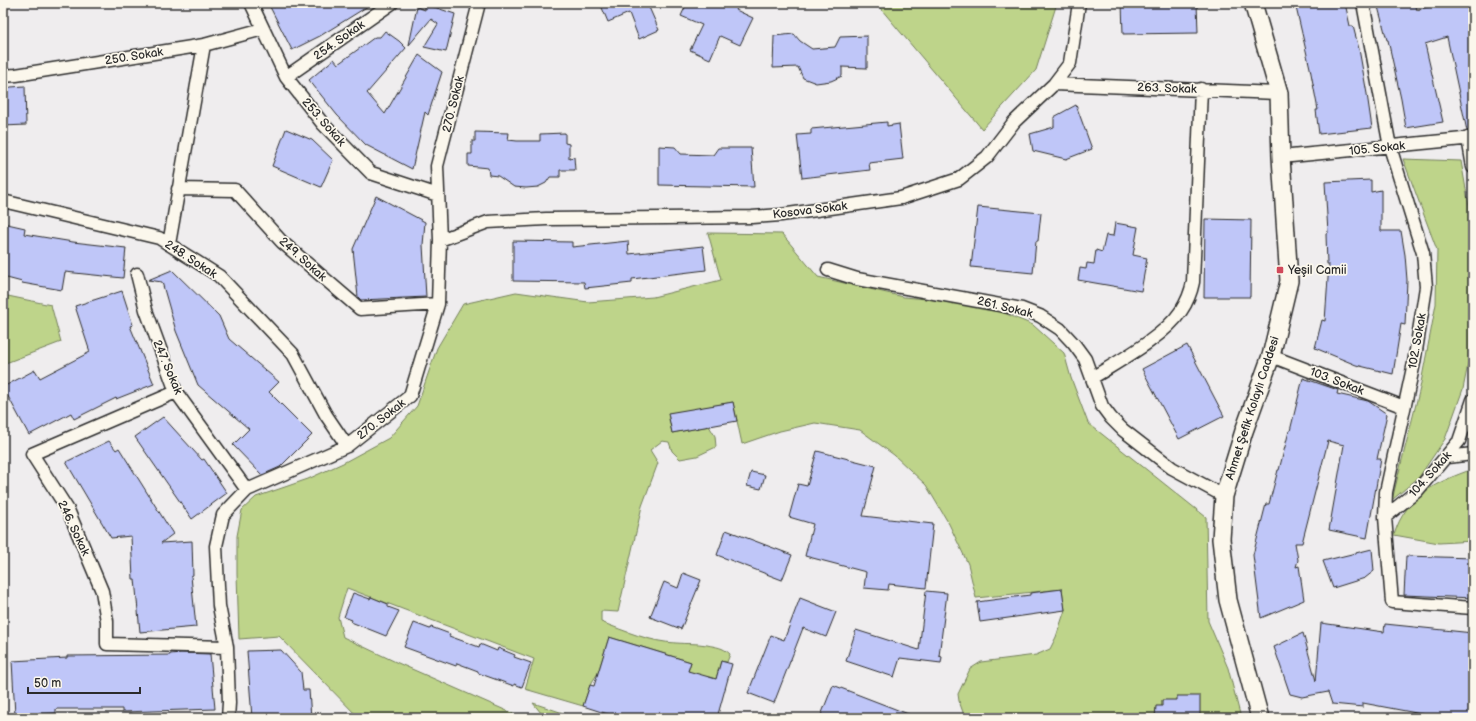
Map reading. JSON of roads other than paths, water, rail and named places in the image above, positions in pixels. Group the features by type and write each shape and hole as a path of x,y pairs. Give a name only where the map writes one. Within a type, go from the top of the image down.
{"main road":[{"name":"Ahmet Şefik Kolaylı Caddesi","path":"1253,3 1279,92 1281,157 1289,281 1271,356 1244,431 1224,496 1222,539 1228,600 1260,718"}],"street":[{"name":"253. Sokak","path":"251,3 286,77 323,124 371,173 438,195"},
{"name":"254. Sokak","path":"286,77 392,3"},
{"name":"270. Sokak","path":"228,718 229,703 227,647 219,606 216,546 223,515 246,490 346,446 410,396 438,304 440,240 437,166 479,3"},
{"name":"Kosova Sokak","path":"440,240 488,222 546,219 752,217 781,215 901,198 959,179 987,157 1014,122 1054,84 1070,63 1079,3"},
{"name":"102. Sokak","path":"1363,3 1390,146 1423,253 1426,287 1414,363 1386,492 1385,517 1392,602 1473,608"},
{"name":"250. Sokak","path":"3,76 204,45 263,29"},
{"path":"169,244 204,45"},
{"name":"263. Sokak","path":"1054,84 1279,92"},
{"path":"1092,378 1145,344 1166,328 1181,311 1191,292 1193,282 1202,89"},
{"name":"105. Sokak","path":"1281,157 1470,138"},
{"path":"1470,138 1473,167"},
{"name":"249. Sokak","path":"178,189 235,190 282,242 360,309 438,304"},
{"name":"248. Sokak","path":"3,202 159,238 219,276 293,354 326,415 346,446"},
{"name":"261. Sokak","path":"828,270 857,279 1022,309 1040,316 1060,329 1074,344 1085,360 1102,406 1123,430 1172,468 1224,496"},
{"name":"247. Sokak","path":"137,274 146,310 176,392 246,490"},
{"name":"103. Sokak","path":"1271,356 1404,407"},
{"name":"246. Sokak","path":"176,392 32,454 68,510 102,591 107,621 107,644 227,647"},
{"name":"104. Sokak","path":"1385,517 1417,491 1459,441 1473,400"},
{"path":"1447,456 1473,454"}],"place":[{"name":"Yeşil Camii","path":"1280,270"}]}
